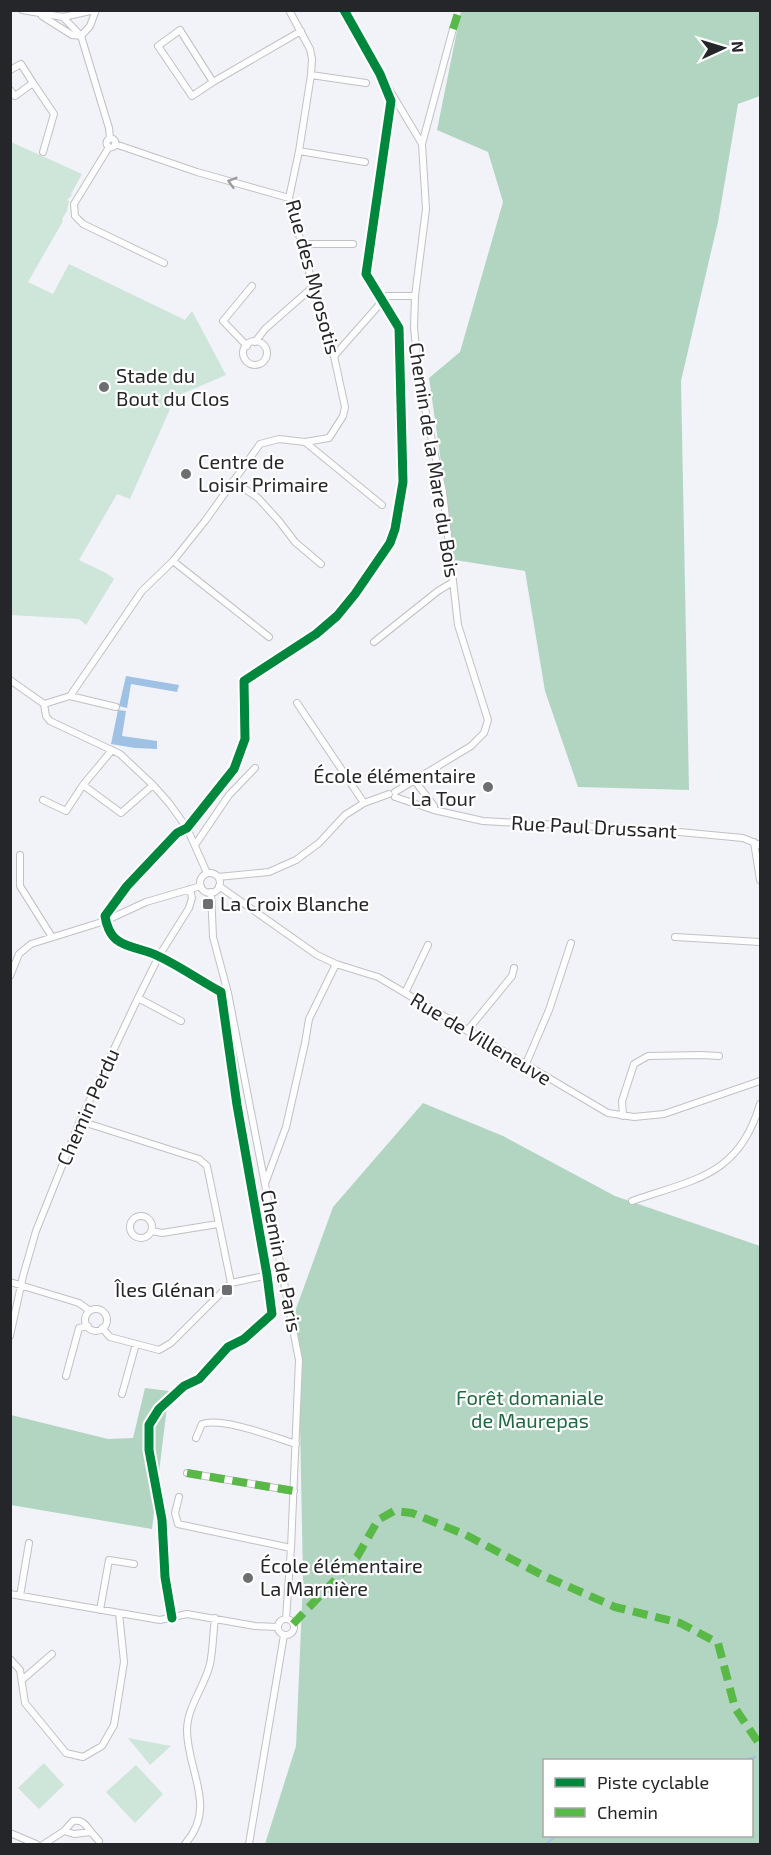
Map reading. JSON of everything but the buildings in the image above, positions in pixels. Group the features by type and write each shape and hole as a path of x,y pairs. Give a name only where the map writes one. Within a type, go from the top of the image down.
{"street":[{"path":"22,10 63,17 96,10"},
{"path":"81,36 90,26 96,10"},
{"name":"Rue des Myosotis","path":"289,10 310,49 311,75 289,198 334,356 345,407 339,424 328,438 304,442"},
{"path":"39,14 72,34 81,36"},
{"path":"63,17 64,28"},
{"path":"63,17 81,36 110,138 114,140 74,204 75,216 83,224 164,263"},
{"name":"Chemin de la Mare du Bois","path":"415,781 471,746 484,733 488,720 458,625 442,492 420,385 414,328 415,296 426,209 422,144 453,29"},
{"path":"213,82 180,30 158,46 192,96 300,31"},
{"path":"10,70 21,64 54,114 43,152"},
{"path":"380,74 422,144"},
{"path":"311,75 366,83"},
{"path":"10,90 15,96 33,83"},
{"path":"112,146 289,198"},
{"path":"299,151 365,162"},
{"path":"303,244 353,244"},
{"path":"247,346 224,321 252,286"},
{"path":"255,342 263,344 267,351 266,358 260,364 253,365 246,360 244,353 247,346 255,342 265,329 314,286"},
{"path":"334,356 387,296 415,296"},
{"path":"70,696 142,591 173,561 205,521 260,444 279,439 304,442 382,506"},
{"path":"233,481 258,498 295,542 321,564"},
{"path":"173,561 269,637"},
{"path":"374,642 438,591 453,582"},
{"path":"10,680 44,704 46,716 50,721 120,754 153,785 187,828 207,873"},
{"path":"44,704 70,696 116,708"},
{"path":"297,702 364,803"},
{"path":"44,800 66,811 83,785 112,750"},
{"path":"195,845 229,795 255,768"},
{"path":"218,877 219,886 212,892 204,890 201,886 202,877 207,873 213,873 218,877 269,872 296,860 319,843 345,815 364,803 393,794 415,781 434,806 434,810"},
{"path":"83,785 122,813 153,785"},
{"name":"Rue Paul Drussant","path":"393,794 434,810 483,821 658,830 743,838 757,844"},
{"path":"757,844 760,880"},
{"path":"20,855 20,886 52,937"},
{"path":"10,976 19,954 31,944 105,921 146,902 201,886"},
{"name":"Rue de Villeneuve","path":"219,886 317,955 336,964 378,977 608,1113 649,1117 664,1114 760,1080"},
{"name":"Chemin Perdu","path":"10,1336 36,1231 80,1121 159,956 189,908 192,898 190,889"},
{"name":"Chemin de Paris","path":"212,892 213,937 228,993 299,1360 286,1619"},
{"path":"675,937 760,942"},
{"path":"525,1066 549,1010 571,943"},
{"path":"405,993 428,945"},
{"path":"266,1181 286,1127 309,1018 336,964"},
{"path":"467,1031 512,976 514,968"},
{"path":"138,998 181,1021"},
{"path":"623,1116 622,1101 634,1064 648,1056 719,1056"},
{"path":"632,1201 708,1174 728,1162 755,1123 760,1104"},
{"path":"80,1121 199,1160 207,1166 231,1283"},
{"path":"152,1231 162,1233 219,1224"},
{"path":"102,1328 110,1337 159,1350 165,1348 231,1283 283,1272"},
{"path":"10,1282 80,1303 90,1311 99,1310 104,1313 106,1320 102,1328 96,1330 87,1326 79,1328 66,1376"},
{"path":"87,1326 86,1317 90,1311"},
{"path":"122,1394 136,1344"},
{"path":"196,1438 202,1424 211,1421 261,1432 296,1444"},
{"path":"187,1473 294,1491"},
{"path":"179,1497 175,1513 178,1524 291,1548"},
{"path":"20,1596 29,1543"},
{"path":"100,1610 109,1560 134,1564"},
{"path":"10,1594 160,1620 187,1614 255,1626 277,1627"},
{"path":"10,1659 20,1670 25,1703 66,1753 83,1757 102,1746 114,1725 124,1662 118,1613"},
{"path":"185,1845 191,1838 201,1811 201,1796 189,1746 187,1727 210,1665 215,1618"},
{"path":"286,1619 292,1622 294,1629 291,1634 284,1635 277,1627 279,1622 286,1619"},
{"path":"249,1845 284,1635"},
{"path":"22,1680 52,1654"},
{"path":"44,1845 64,1831 73,1821 84,1823 99,1841"},
{"path":"64,1831 74,1834 91,1832"},
{"path":"10,1833 36,1845"}],"green space":[{"path":"461,11 760,11 760,96 738,104 718,222 681,381 689,790 578,787 545,691 525,571 455,560 429,378 460,352 503,202 488,152 437,130"},
{"name":"Stade du Bout du Clos","path":"11,142 82,174 72,195 67,200 69,201 63,221 28,282 53,294 69,264 185,320 192,311 226,375 170,399 170,409 130,499 117,494 79,560 114,579 86,625 79,619 11,615"},
{"name":"Forêt domaniale de Maurepas","path":"423,1103 503,1136 615,1196 760,1246 760,1844 265,1844 296,1746 303,1580 299,1373 293,1317 333,1207"},
{"path":"145,1388 169,1391 152,1529 11,1505 11,1415 108,1439 133,1438"},
{"path":"128,1738 171,1746 150,1765"},
{"path":"44,1763 64,1785 39,1809 18,1788"},
{"path":"136,1765 163,1794 135,1823 106,1792"}],"water":[{"path":"126,676 179,685 177,692 131,684 127,708 119,706"},
{"path":"118,710 126,711 122,736 157,741 157,749 111,744"}],"waterway":[{"path":"749,1759 755,1757"},
{"path":"546,1844 555,1837"}],"marked path":[{"path":"453,29 459,10"},
{"path":"187,1473 294,1491"},
{"path":"293,1624 357,1557 378,1520 394,1511 412,1513 466,1535 542,1575 615,1607 680,1623 718,1643 735,1708 760,1745"}],"cycle path":[{"path":"172,1618 165,1577 162,1520 149,1450 149,1425 159,1409 184,1386 199,1379 228,1347 244,1339 272,1314 237,1105 221,992 164,959 121,943 110,932 105,916 127,886 177,833 187,828 234,769 245,739 244,681 316,634 337,616 390,543 395,529 403,482 399,328 366,274 391,101 380,74 344,10"}],"place":[{"name":"Stade du Bout du Clos","path":"104,387"},
{"name":"Centre de Loisir Primaire","path":"186,474"},
{"name":"École élémentaire La Tour","path":"488,787"},
{"name":"La Croix Blanche","path":"208,904"},
{"name":"Îles Glénan","path":"227,1290"},
{"name":"École élémentaire La Marnière","path":"248,1578"}]}
